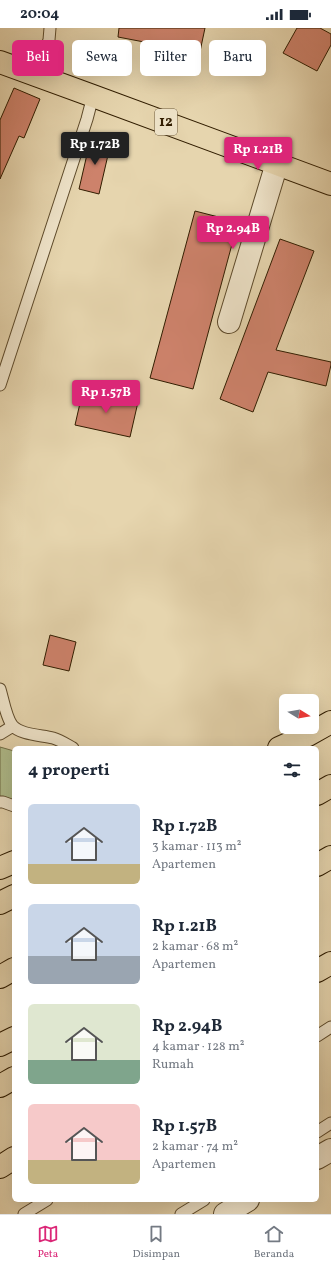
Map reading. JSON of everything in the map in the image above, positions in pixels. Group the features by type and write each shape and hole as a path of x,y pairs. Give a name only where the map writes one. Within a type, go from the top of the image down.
{"highway":[{"name":"12","path":"0,62 12,66"},
{"name":"12","path":"38,76 331,184"},
{"path":"283,746 308,735 331,722"},
{"path":"319,793 331,786"},
{"path":"319,864 331,857"},
{"path":"0,868 12,863"},
{"path":"0,904 12,897"},
{"path":"319,970 331,963"},
{"path":"0,977 12,970"},
{"path":"0,1046 12,1039"},
{"path":"0,1086 12,1079"},
{"path":"0,1167 12,1159"}],"street":[{"path":"229,322 277,163"},
{"path":"319,1157 331,1150"},
{"path":"225,1214 245,1202"}],"lane":[{"path":"49,40 50,28"},
{"path":"0,385 87,119 93,96"},
{"path":"0,689 11,723 33,735 53,738 70,746"},
{"path":"0,734 11,723"},
{"path":"0,802 12,805"},
{"path":"319,1035 331,1027"},
{"path":"319,1131 331,1123"},
{"path":"24,1214 44,1202"},
{"path":"181,1214 201,1202"}],"green space":[{"path":"0,747 12,750 12,800 0,797"}],"building":[{"path":"119,28 205,28 201,47 201,40 140,40 140,41 118,37"},
{"path":"297,28 320,28 331,34 331,45 317,71 283,53"},
{"path":"14,88 40,99 24,138 19,136 0,179 0,120"},
{"path":"91,137 111,142 99,194 79,189"},
{"path":"195,211 238,222 193,389 150,378"},
{"path":"280,239 314,251 276,350 331,362 331,365 326,386 268,372 253,412 220,399"},
{"path":"83,390 138,402 130,437 75,425"},
{"path":"50,635 76,642 69,671 43,665"}]}
